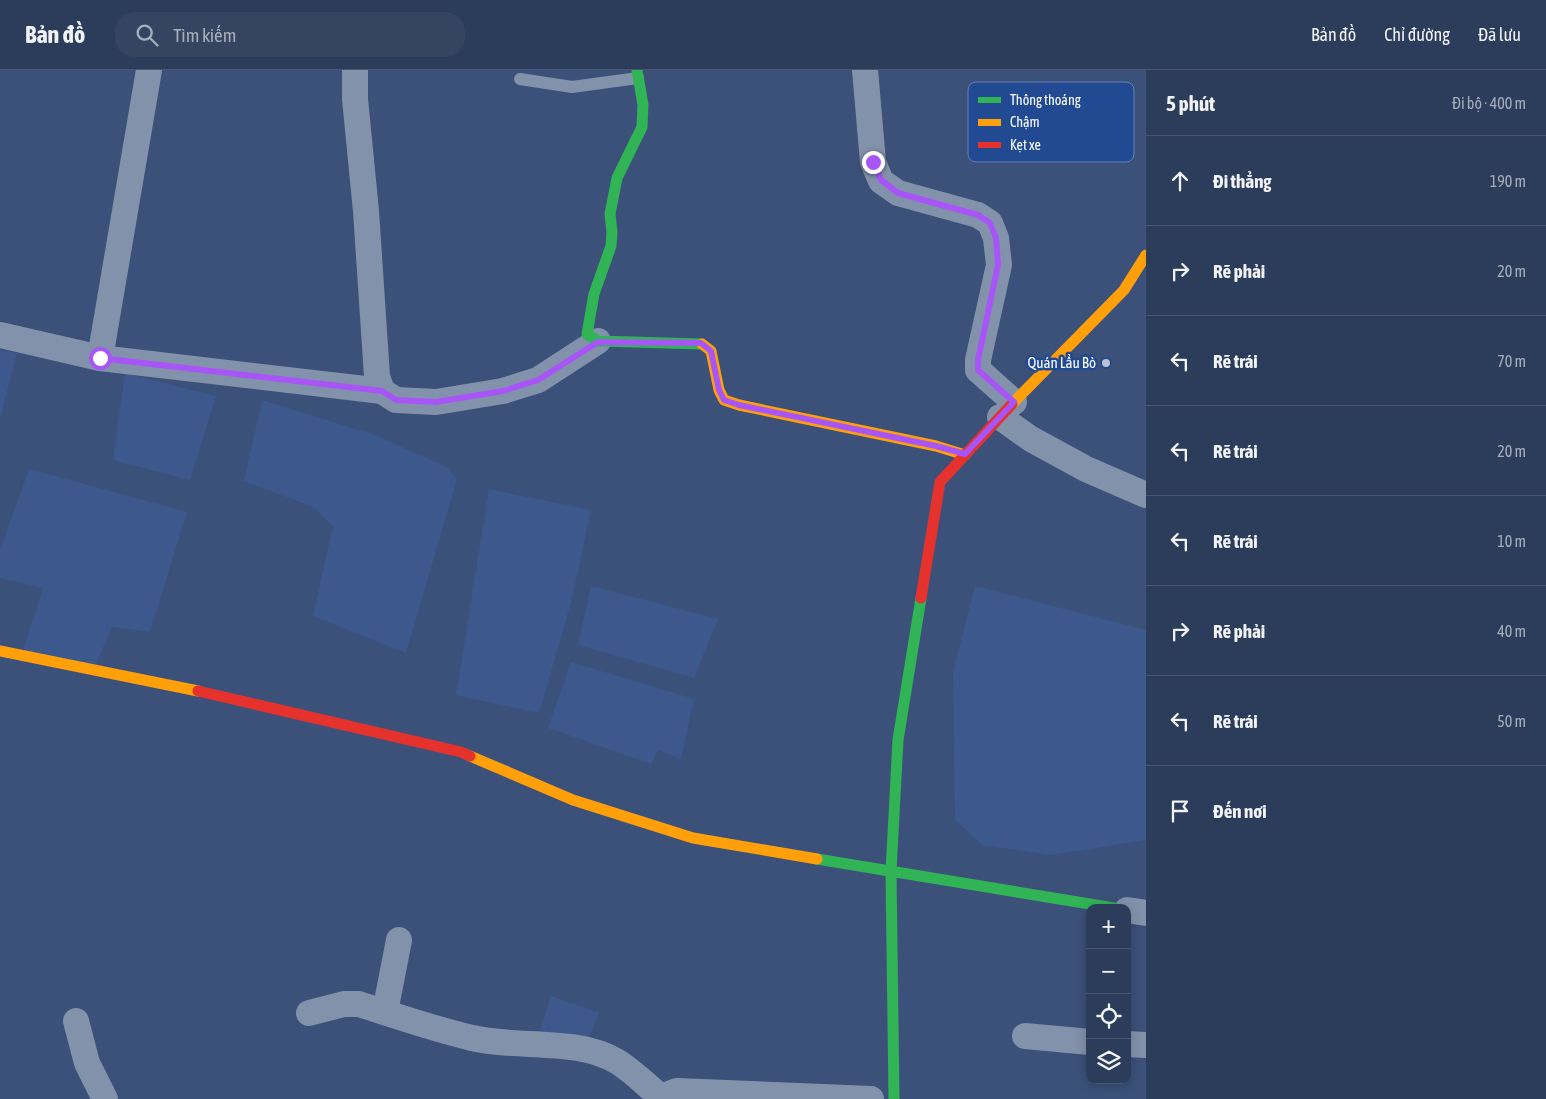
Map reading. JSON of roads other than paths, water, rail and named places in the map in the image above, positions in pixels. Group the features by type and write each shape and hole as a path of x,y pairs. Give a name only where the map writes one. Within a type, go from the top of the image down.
{"street":[{"path":"100,358 149,70"},
{"path":"355,70 355,99 366,211 377,376 382,391"},
{"path":"865,70 873,162 881,180 898,193 978,215 990,223 996,238 998,265 978,360 978,370 1031,439 1086,469 1146,495"},
{"path":"598,342 587,334 588,323 594,294 611,246 610,214 617,178 642,127 643,105 637,74"},
{"path":"894,1099 891,871 898,740 940,482 1007,409 1124,290 1146,255"},
{"path":"0,335 100,358 382,391 396,400 436,402 503,391 538,380 598,342 701,343 711,351 719,390 724,400 739,405 918,442 965,454"},
{"path":"0,651 224,696 461,752 573,800 693,838 1090,904"},
{"path":"1131,911 1146,913"},
{"path":"385,1012 399,940"},
{"path":"309,1013 344,1004 359,1004 472,1038 494,1042 531,1043 578,1049 618,1062 662,1099 677,1091 871,1099"},
{"path":"76,1021 87,1063 106,1099"},
{"path":"1025,1036 1086,1042"},
{"path":"1131,1044 1146,1045"}],"lane":[{"path":"520,80 572,87 637,74"}],"water":[{"path":"0,350 17,353 0,419"},
{"path":"125,373 216,396 190,480 113,460"},
{"path":"262,400 375,435 449,468 457,479 406,653 313,616 333,526 313,507 244,481"},
{"path":"29,469 187,512 150,632 112,627 93,671 21,657 43,588 0,578 0,550"},
{"path":"489,489 591,510 572,599 539,713 456,695"},
{"path":"591,586 718,619 694,678 578,645"},
{"path":"975,586 1146,630 1146,840 1051,855 982,845 955,820 953,672"},
{"path":"571,662 694,699 681,759 658,750 651,764 548,728"},
{"path":"551,996 600,1013 585,1045 540,1030"}],"place":[{"name":"Quán Lẩu Bò","path":"1106,363"}]}
